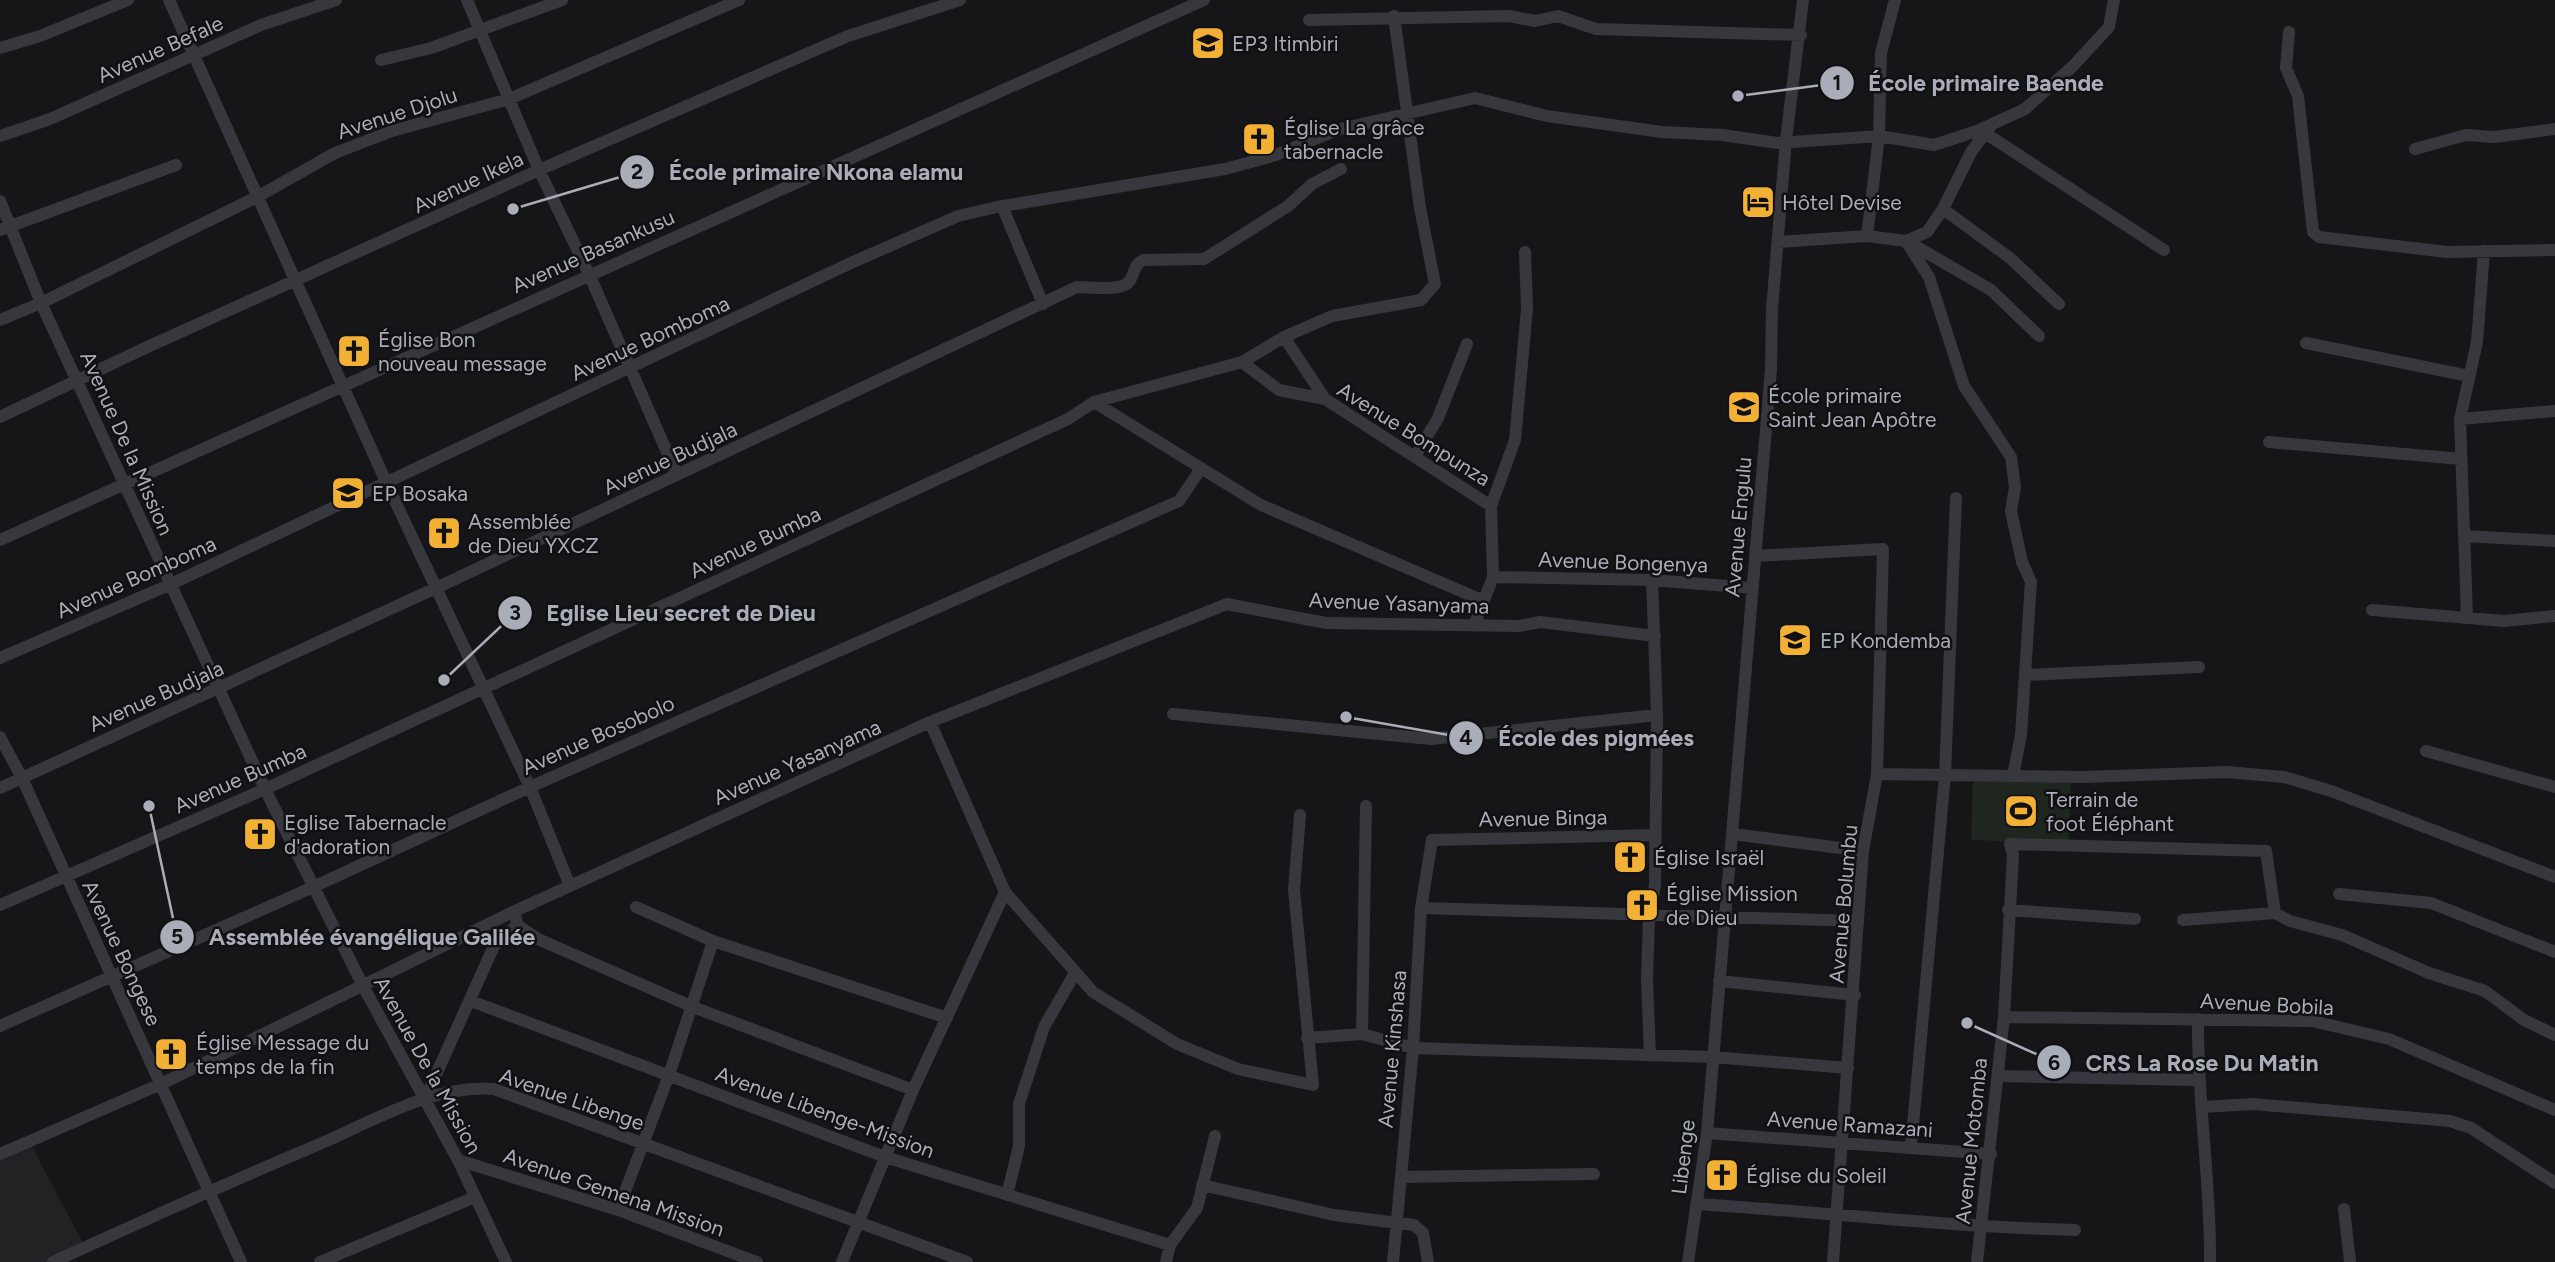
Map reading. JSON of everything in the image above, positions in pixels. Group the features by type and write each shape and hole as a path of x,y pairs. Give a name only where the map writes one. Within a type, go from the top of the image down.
{"street":[{"path":"0,48 40,36 128,0"},
{"path":"169,0 387,484 481,688 530,786 570,886"},
{"name":"Avenue Befale","path":"0,136 50,119 261,25 336,0"},
{"path":"467,0 539,170 589,274 628,369 677,475"},
{"path":"381,60 431,48 562,0"},
{"name":"Avenue Djolu","path":"0,320 41,303 257,197 335,153 392,131 509,99 739,0"},
{"name":"Avenue Ikela","path":"0,417 143,349 539,170 848,36 960,0"},
{"name":"Avenue Basankusu","path":"0,540 1204,0"},
{"name":"Avenue Engulu","path":"1712,1057 1771,369 1777,242 1803,0"},
{"path":"1867,236 1879,136 1881,53 1895,0"},
{"name":"Avenue Bomboma","path":"0,658 169,585 958,216 1002,206 1225,169 1273,156 1340,129 1475,98 1547,116 1662,132 1777,143 1786,140 1879,136 1934,145 1988,129 2025,109 2073,66 2109,27 2114,0"},
{"path":"1309,20 1394,16 1509,16 1535,21 1558,16 1596,29 1801,35"},
{"path":"1394,16 1408,113"},
{"path":"2288,32 2286,68 2298,96 2313,232 2319,237 2435,250 2555,250"},
{"name":"Avenue Bumba","path":"0,905 265,789 1068,419 1094,402 1242,362 1284,337 1332,316 1421,300 1434,284 1420,208 1408,113"},
{"path":"1906,241 1927,232 1943,209 1970,152 1988,129 2164,250"},
{"path":"2415,149 2466,135 2494,137 2555,130"},
{"path":"5,228 176,165"},
{"name":"Avenue Budjala","path":"0,788 436,588 1077,288 1126,284 1138,263 1143,260 1205,259 1288,206 1312,184 1340,169"},
{"name":"Avenue De la Mission","path":"0,201 5,228 79,381 169,585 220,688 265,789 363,986 458,1160 506,1262"},
{"path":"1002,206 1043,303"},
{"path":"1943,209 2010,258 2059,304"},
{"path":"1777,242 1867,236 1906,241 1992,290 2039,336"},
{"path":"1906,241 1929,277 1964,386 2011,457 2015,487 2011,511 2022,562 2031,582 2021,735 2013,776"},
{"path":"2467,616 2460,419 2477,342 2484,251"},
{"path":"1474,626 1493,577 1491,506 1515,440 1527,309 1525,253"},
{"path":"1284,337 1325,398"},
{"path":"1416,455 1438,418 1467,344"},
{"path":"2306,344 2469,376"},
{"name":"Avenue Bompunza","path":"1242,362 1279,390 1325,398 1491,506"},
{"path":"1094,402 1200,470 1261,505 1484,601"},
{"path":"2460,419 2555,411"},
{"path":"2269,442 2461,459"},
{"name":"Avenue Bosobolo","path":"0,1026 313,887 530,786 1179,502 1200,470"},
{"path":"1911,1147 1945,775 1956,498"},
{"path":"2464,536 2555,541"},
{"name":"Avenue Bolumbu","path":"1755,556 1883,549 1877,774 1863,851 1855,995 1833,1262"},
{"name":"Avenue Bongenya","path":"1493,577 1652,580 1752,588"},
{"path":"1650,1056 1647,980 1649,916 1655,885 1657,715 1652,580"},
{"name":"Avenue Yasanyama","path":"0,1154 161,1084 515,911 930,722 1227,604 1326,623 1519,626 1540,622 1655,636"},
{"path":"2372,610 2504,621 2555,616"},
{"path":"2025,675 2199,667"},
{"path":"1173,714 1431,738 1657,715"},
{"path":"930,722 1005,892 1093,992 1177,1044 1238,1069 1313,1085 1294,890 1300,815"},
{"name":"Avenue Bongese","path":"0,737 22,778 241,1262"},
{"path":"2426,751 2555,788"},
{"path":"1877,774 2013,776 2227,772 2284,777 2331,791 2555,877"},
{"path":"1362,1034 1366,806"},
{"path":"1732,834 1863,851"},
{"name":"Avenue Binga","path":"1432,840 1655,835"},
{"name":"Avenue Kinshasa","path":"1393,1262 1413,1048 1421,908 1432,840"},
{"name":"Avenue Motomba","path":"1977,1262 2004,1017 2013,855 2010,844 2266,851 2275,913"},
{"path":"842,1262 913,1090 1005,892"},
{"path":"2339,894 2431,904 2555,952"},
{"path":"636,907 713,941 947,1018"},
{"path":"1421,908 1858,921"},
{"path":"2008,910 2135,919"},
{"path":"515,911 517,925 538,939 693,1007 913,1090"},
{"path":"2183,920 2275,913 2290,921 2352,939 2429,973 2485,991 2525,1020 2555,1035"},
{"path":"425,1099 494,946 517,925"},
{"path":"618,1210 669,1075 713,941"},
{"path":"1007,1195 1019,1146 1019,1104 1044,1027 1075,973"},
{"path":"1719,981 1855,995"},
{"name":"Avenue Libenge-Mission","path":"471,1001 885,1157 1170,1245"},
{"name":"Avenue Bobila","path":"2004,1017 2312,1021 2363,1030 2555,1110"},
{"path":"2198,1019 2197,1080 2203,1107 2210,1262"},
{"path":"1307,1038 1362,1034 1413,1048 1712,1057 1848,1069"},
{"name":"Libenge","path":"1688,1262 1707,1133 1712,1057"},
{"path":"1998,1076 2197,1080"},
{"name":"Avenue Libenge","path":"53,1262 208,1191 425,1099 472,1087 494,1089 967,1262"},
{"path":"2203,1107 2253,1104 2450,1121 2471,1128 2555,1183"},
{"name":"Avenue Ramazani","path":"1707,1133 1991,1154"},
{"path":"1166,1262 1170,1245 1197,1208 1215,1136"},
{"name":"Avenue Gemena Mission","path":"458,1160 618,1210 757,1262"},
{"path":"1401,1177 1594,1174"},
{"path":"1202,1185 1334,1215 1414,1225 1423,1233 1428,1262"},
{"path":"320,1262 475,1197"},
{"path":"1696,1205 1836,1213 1982,1228 2075,1230"},
{"path":"2344,1209 2350,1262"}],"shaded area":[{"name":"Terrain de foot Éléphant","path":"1973,779 2071,782 2069,844 1971,840"},
{"path":"29,1141 85,1247 53,1262 0,1262 0,1154"}],"place":[{"name":"EP3 Itimbiri","path":"1208,43"},
{"name":"École primaire Baende","path":"1738,96"},
{"name":"Église La grâce tabernacle","path":"1259,139"},
{"name":"Hôtel Devise","path":"1758,202"},
{"name":"École primaire Nkona elamu","path":"513,209"},
{"name":"Église Bon nouveau message","path":"354,351"},
{"name":"École primaire Saint Jean Apôtre","path":"1744,407"},
{"name":"EP Bosaka","path":"348,493"},
{"name":"Assemblée de Dieu YXCZ","path":"444,533"},
{"name":"EP Kondemba","path":"1795,640"},
{"name":"Eglise Lieu secret de Dieu","path":"444,680"},
{"name":"École des pigmées","path":"1346,717"},
{"name":"Assemblée évangélique Galilée","path":"149,806"},
{"name":"Terrain de foot Éléphant","path":"2021,811"},
{"name":"Eglise Tabernacle d'adoration","path":"260,834"},
{"name":"Église Israël","path":"1630,857"},
{"name":"Église Mission de Dieu","path":"1642,905"},
{"name":"CRS La Rose Du Matin","path":"1967,1023"},
{"name":"Église Message du temps de la fin","path":"171,1054"},
{"name":"Église du Soleil","path":"1722,1175"}]}
